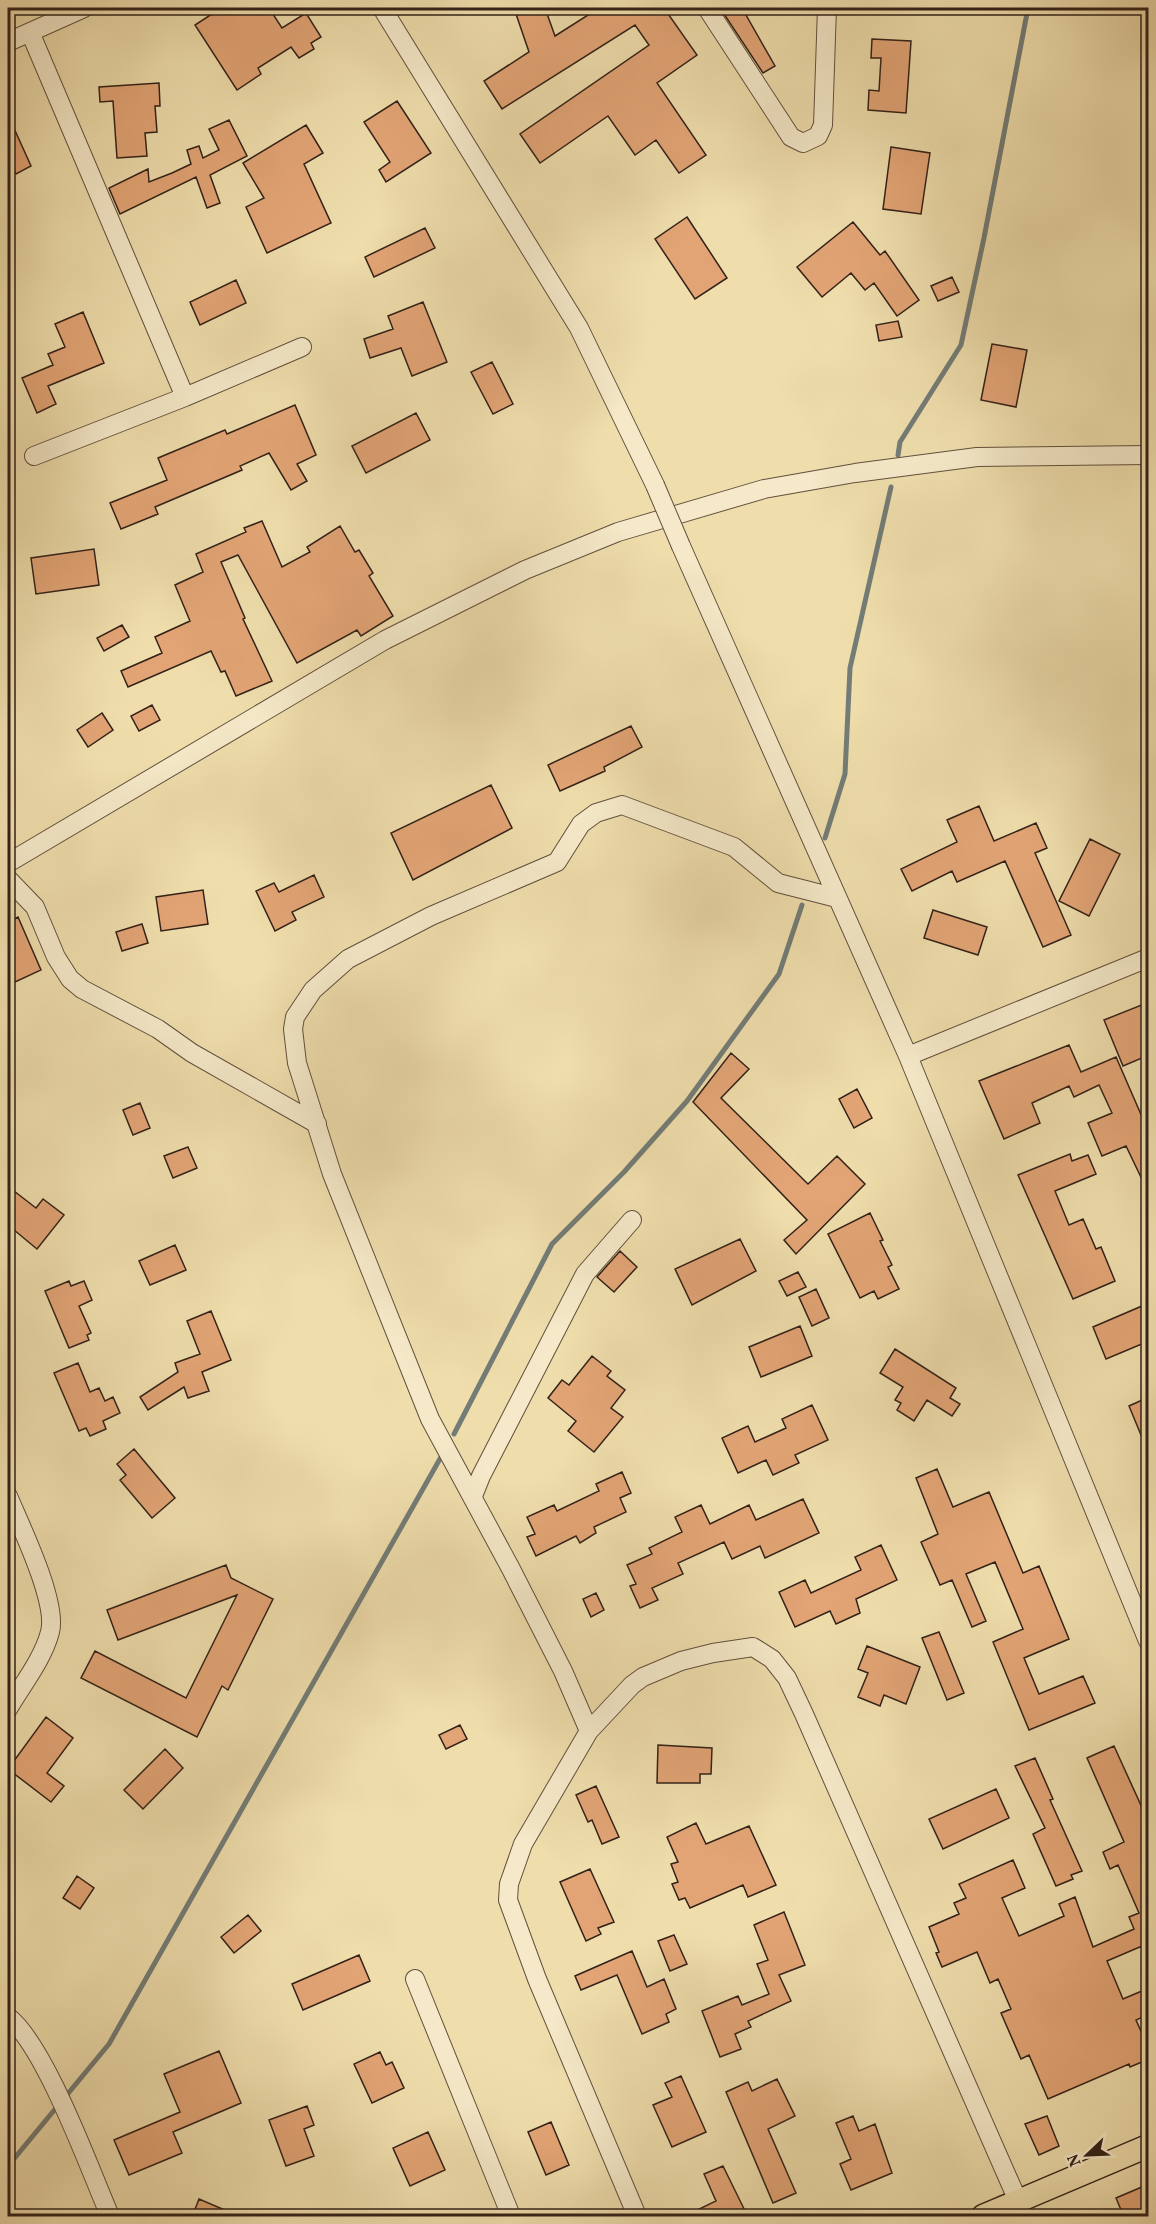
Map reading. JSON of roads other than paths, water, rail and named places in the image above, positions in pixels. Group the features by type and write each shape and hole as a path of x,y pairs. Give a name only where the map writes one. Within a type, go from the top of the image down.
{"main road":[{"path":"983,2217 1149,2146"}],"street":[{"path":"8,42 84,8"},
{"path":"382,8 579,328 655,485 908,1056 1149,1641"},
{"path":"707,8 791,137 802,143 818,136 823,125 827,8"},
{"path":"30,32 185,397"},
{"path":"34,456 302,348"},
{"path":"8,863 385,640 525,570 618,532 764,489 855,473 977,457 1149,455"},
{"path":"589,1731 558,1661 473,1496 430,1419 332,1174 297,1063 293,1029 302,1003 313,990 326,977 366,948 431,916 557,862 581,824 596,813 622,805 734,848 778,883 837,898"},
{"path":"8,879 35,907 57,957 70,979 82,989 158,1029 192,1053 317,1124"},
{"path":"908,1056 1149,958"},
{"path":"473,1496 481,1476 585,1274 632,1220"},
{"path":"8,1496 35,1558 50,1610 51,1630 43,1652 8,1709"},
{"path":"637,2217 537,1979 508,1900 509,1884 523,1844 589,1731 632,1685 681,1661 753,1647 772,1659 787,1678 804,1713 1018,2201"},
{"path":"415,1979 511,2217"},
{"path":"8,2018 25,2034 55,2091 110,2217"}],"waterway":[{"path":"898,455 900,442 961,345 1028,8"},
{"path":"825,838 845,774 850,668 891,487"},
{"path":"454,1434 552,1244 624,1172 687,1101 779,974 802,905"},
{"path":"8,2166 109,2044 441,1457"}]}
